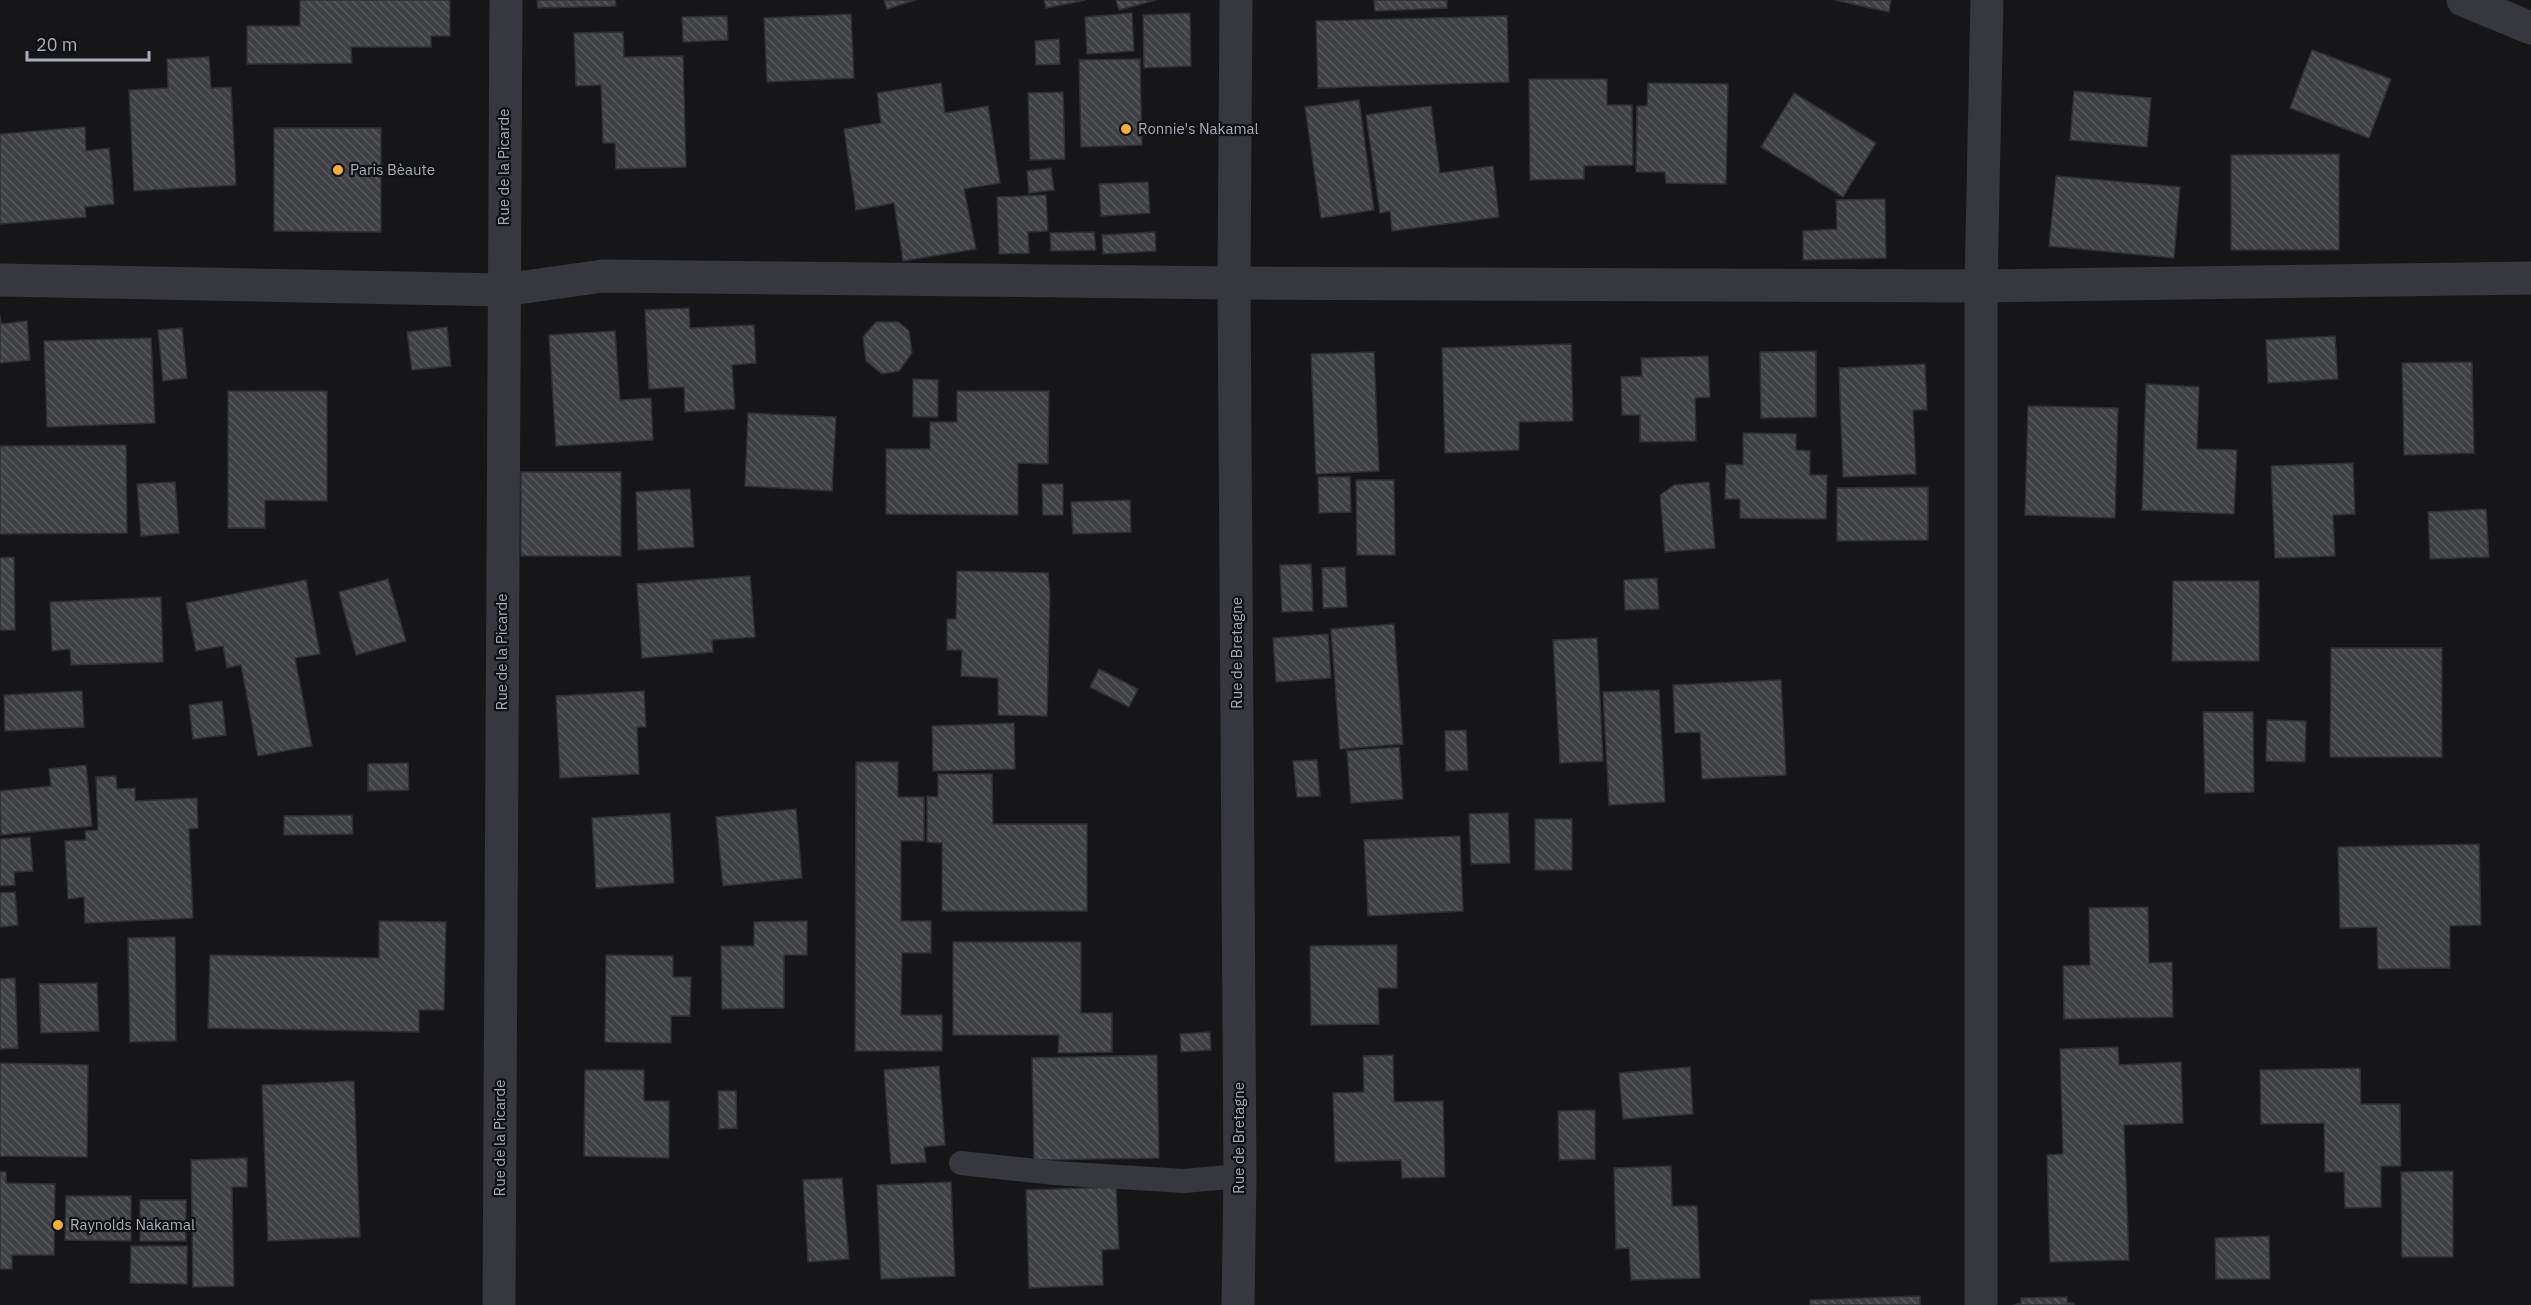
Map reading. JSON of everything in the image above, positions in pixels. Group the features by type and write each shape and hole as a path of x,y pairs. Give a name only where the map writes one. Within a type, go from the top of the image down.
{"street":[{"name":"Rue de la Picarde","path":"499,1305 506,0"},
{"name":"Rue de Bretagne","path":"1236,0 1234,283 1240,1176 1238,1305"},
{"path":"1981,1305 1981,286 1987,0"},
{"path":"2463,0 2531,28"},
{"path":"0,280 503,290 603,276 1234,283 1981,286 2531,278"}],"lane":[{"path":"961,1163 1055,1173 1184,1181 1240,1176"}],"building":[{"path":"300,0 450,0 450,36 431,36 431,47 351,47 352,63 247,64 247,26 300,26"},
{"path":"537,0 615,0 616,6 538,8"},
{"path":"884,0 916,0 887,9"},
{"path":"1044,0 1086,0 1046,8"},
{"path":"1116,0 1156,0 1119,10"},
{"path":"1374,0 1447,0 1447,8 1375,11"},
{"path":"1835,0 1891,0 1889,12"},
{"path":"1132,13 1134,51 1087,54 1085,17"},
{"path":"1190,13 1191,66 1144,68 1143,15"},
{"path":"851,14 854,78 767,82 764,18"},
{"path":"727,16 728,40 683,42 682,17"},
{"path":"1507,16 1509,82 1318,88 1316,21"},
{"path":"623,32 624,57 683,56 686,167 616,169 615,143 603,143 601,85 576,86 574,33"},
{"path":"1059,39 1060,64 1036,65 1035,41"},
{"path":"2312,50 2391,79 2369,138 2290,108"},
{"path":"209,57 211,88 231,87 236,185 134,191 129,90 168,88 167,59"},
{"path":"1140,59 1142,145 1081,147 1079,60"},
{"path":"1529,79 1607,79 1607,105 1632,105 1633,165 1584,166 1584,179 1530,180"},
{"path":"941,83 945,113 988,106 1000,183 964,189 976,249 903,261 894,203 856,210 844,129 881,123 877,93"},
{"path":"1648,83 1728,84 1726,184 1666,183 1665,172 1636,172 1637,106 1647,106"},
{"path":"2074,91 2151,98 2147,147 2070,140"},
{"path":"1063,92 1065,159 1030,160 1028,93"},
{"path":"1794,93 1876,143 1843,197 1761,147"},
{"path":"1359,100 1374,210 1321,218 1305,107"},
{"path":"1431,106 1440,173 1493,166 1499,217 1392,231 1390,211 1380,213 1366,115"},
{"path":"85,127 86,151 109,148 114,204 85,207 86,217 0,224 0,134"},
{"path":"274,128 381,128 381,232 274,231"},
{"path":"2339,154 2339,250 2231,250 2231,155"},
{"path":"1051,168 1054,190 1029,193 1027,171"},
{"path":"2056,176 2180,187 2174,258 2049,246"},
{"path":"1148,182 1150,213 1101,216 1099,184"},
{"path":"1046,195 1048,231 1028,232 1029,253 999,254 997,197"},
{"path":"1885,199 1886,258 1803,260 1803,231 1837,229 1836,200"},
{"path":"1094,232 1096,250 1051,251 1050,233"},
{"path":"1155,232 1156,251 1103,254 1102,235"},
{"path":"689,308 690,328 754,325 756,363 732,365 735,409 685,412 684,387 649,389 645,310"},
{"path":"0,315 1,324 27,321 30,360 0,363"},
{"path":"876,322 898,322 909,331 912,353 899,371 882,374 866,361 863,337"},
{"path":"447,327 451,366 412,370 407,332"},
{"path":"182,328 187,378 163,381 158,330"},
{"path":"615,331 620,400 651,398 653,440 556,446 549,335"},
{"path":"2335,336 2338,379 2268,383 2266,340"},
{"path":"151,338 155,423 47,427 44,341"},
{"path":"1571,344 1573,421 1519,422 1519,450 1445,453 1442,348"},
{"path":"1816,351 1816,417 1761,418 1760,352"},
{"path":"1374,352 1379,471 1316,474 1311,354"},
{"path":"1708,356 1710,397 1695,398 1696,441 1640,442 1640,415 1622,415 1621,377 1642,376 1641,358"},
{"path":"2472,362 2474,453 2404,455 2402,363"},
{"path":"1925,364 1927,410 1913,410 1916,474 1843,477 1839,368"},
{"path":"913,379 938,380 938,417 913,417"},
{"path":"2146,384 2199,387 2197,449 2237,450 2234,514 2142,510"},
{"path":"228,391 327,391 327,501 265,500 265,528 228,528"},
{"path":"957,391 1049,391 1048,464 1018,463 1018,515 886,514 886,449 930,449 930,422 957,422"},
{"path":"2028,406 2118,408 2115,518 2025,515"},
{"path":"748,413 836,417 832,491 745,486"},
{"path":"1743,433 1796,434 1796,450 1810,451 1810,475 1827,475 1826,519 1740,518 1740,499 1725,499 1726,464 1743,465"},
{"path":"126,445 127,533 0,534 0,446"},
{"path":"2353,463 2355,514 2333,515 2335,556 2275,558 2271,466"},
{"path":"521,472 621,472 621,556 521,556"},
{"path":"1318,477 1350,477 1351,512 1319,513"},
{"path":"1356,480 1394,480 1395,555 1357,555"},
{"path":"175,482 179,533 141,536 137,484"},
{"path":"1709,482 1715,548 1665,552 1660,495 1674,485"},
{"path":"1042,484 1063,484 1063,515 1043,515"},
{"path":"1928,487 1928,540 1837,541 1837,488"},
{"path":"690,489 694,547 638,550 636,492"},
{"path":"1130,500 1131,532 1073,534 1071,502"},
{"path":"2486,509 2489,557 2430,559 2428,512"},
{"path":"14,557 15,630 0,630 0,558"},
{"path":"1311,564 1313,611 1282,612 1280,565"},
{"path":"1345,567 1347,607 1323,608 1322,568"},
{"path":"957,571 1048,573 1050,593 1047,716 998,715 998,678 961,676 962,650 947,650 947,619 956,619"},
{"path":"750,576 755,637 712,640 713,652 642,658 637,584"},
{"path":"1657,578 1659,609 1625,610 1624,580"},
{"path":"388,579 406,641 356,655 339,592"},
{"path":"306,580 320,654 295,658 312,746 258,756 241,665 227,668 223,646 196,651 186,603"},
{"path":"2173,581 2259,581 2259,661 2172,661"},
{"path":"161,597 163,662 71,665 70,649 52,651 50,602"},
{"path":"1394,624 1403,744 1340,749 1331,629"},
{"path":"1328,634 1331,678 1276,682 1273,638"},
{"path":"1597,638 1603,761 1560,763 1553,640"},
{"path":"2331,648 2442,648 2442,757 2330,757"},
{"path":"1099,669 1138,689 1129,707 1090,687"},
{"path":"1781,680 1786,775 1702,779 1700,732 1675,733 1673,685"},
{"path":"1659,690 1665,802 1609,805 1603,692"},
{"path":"82,691 84,727 5,731 4,695"},
{"path":"644,691 646,727 637,727 639,774 560,778 556,696"},
{"path":"222,701 226,735 193,739 189,705"},
{"path":"2203,712 2253,712 2254,792 2205,793"},
{"path":"2267,720 2306,721 2305,762 2266,761"},
{"path":"1014,723 1015,769 933,771 932,726"},
{"path":"1466,730 1468,770 1446,771 1445,731"},
{"path":"1399,747 1403,799 1351,803 1347,751"},
{"path":"1317,760 1320,796 1297,797 1293,761"},
{"path":"856,762 898,762 898,797 924,797 924,841 901,841 901,921 931,921 931,953 902,953 901,1015 942,1015 942,1051 855,1051"},
{"path":"408,763 409,790 368,791 368,764"},
{"path":"86,765 92,826 1,835 0,791 51,786 49,769"},
{"path":"938,774 992,774 993,824 1087,824 1087,911 942,911 942,843 927,842 927,796 938,797"},
{"path":"116,776 117,789 135,788 135,801 197,798 198,828 189,829 193,918 85,923 84,897 68,899 65,841 86,840 85,831 98,830 96,777"},
{"path":"796,809 802,878 723,886 716,817"},
{"path":"670,813 674,883 596,888 592,818"},
{"path":"1508,813 1510,863 1471,864 1469,814"},
{"path":"352,815 353,834 284,835 284,816"},
{"path":"1535,819 1572,819 1572,870 1535,870"},
{"path":"1460,836 1463,911 1368,916 1364,840"},
{"path":"30,837 33,871 14,872 15,885 0,886 0,839"},
{"path":"2479,844 2481,925 2450,926 2450,968 2378,969 2377,927 2340,928 2338,847"},
{"path":"15,892 18,925 0,927 0,893"},
{"path":"2148,907 2149,963 2172,962 2173,1017 2064,1019 2063,966 2090,965 2089,908"},
{"path":"379,921 446,922 444,1010 419,1010 419,1032 208,1028 210,955 379,958"},
{"path":"807,921 807,955 784,955 784,1008 722,1009 721,946 754,946 754,922"},
{"path":"175,937 176,1041 130,1042 128,938"},
{"path":"953,942 1081,942 1081,1013 1112,1013 1112,1052 1058,1053 1059,1035 953,1035"},
{"path":"1397,945 1397,988 1378,988 1379,1024 1311,1025 1310,946"},
{"path":"606,955 673,956 673,977 691,977 690,1016 671,1016 671,1043 605,1042"},
{"path":"15,978 18,1048 0,1049 0,979"},
{"path":"97,983 99,1031 41,1033 39,984"},
{"path":"1210,1032 1211,1050 1181,1052 1180,1034"},
{"path":"2118,1047 2119,1065 2181,1062 2183,1123 2124,1125 2129,1260 2050,1262 2047,1155 2063,1154 2060,1049"},
{"path":"1157,1055 1159,1158 1034,1160 1032,1058"},
{"path":"1393,1055 1394,1102 1443,1101 1445,1177 1402,1178 1401,1160 1335,1162 1333,1093 1364,1092 1363,1056"},
{"path":"0,1063 88,1065 87,1157 0,1156"},
{"path":"939,1066 945,1145 924,1147 926,1162 891,1164 884,1070"},
{"path":"1690,1067 1693,1114 1623,1119 1619,1073"},
{"path":"2360,1068 2361,1104 2400,1104 2401,1166 2381,1166 2381,1207 2345,1208 2344,1172 2325,1172 2324,1123 2261,1124 2260,1070"},
{"path":"585,1070 644,1070 644,1101 669,1101 669,1158 584,1156"},
{"path":"354,1081 360,1237 268,1241 262,1085"},
{"path":"718,1091 736,1091 737,1128 719,1129"},
{"path":"1595,1110 1595,1159 1559,1160 1558,1111"},
{"path":"247,1158 247,1187 232,1187 234,1286 193,1287 191,1160"},
{"path":"1671,1166 1672,1206 1697,1206 1700,1278 1631,1280 1629,1248 1616,1249 1614,1168"},
{"path":"2453,1171 2453,1257 2402,1257 2401,1172"},
{"path":"0,1172 6,1172 6,1183 55,1184 54,1255 12,1255 12,1269 0,1269"},
{"path":"842,1178 849,1259 808,1262 803,1180"},
{"path":"951,1182 955,1276 881,1279 877,1185"},
{"path":"1116,1187 1119,1249 1102,1250 1103,1285 1029,1288 1026,1190"},
{"path":"66,1196 131,1196 131,1241 65,1240"},
{"path":"140,1200 186,1200 186,1241 140,1241"},
{"path":"2269,1236 2270,1279 2216,1279 2215,1238"},
{"path":"131,1246 187,1246 187,1284 130,1283"},
{"path":"1920,1296 1920,1305 1810,1305 1810,1300"},
{"path":"2067,1297 2067,1303 2074,1303 2074,1305 2013,1305 2021,1303 2021,1298"}],"place":[{"name":"Ronnie's Nakamal","path":"1126,129"},
{"name":"Paris Bèaute","path":"338,170"},
{"name":"Raynolds Nakamal","path":"58,1225"}]}
